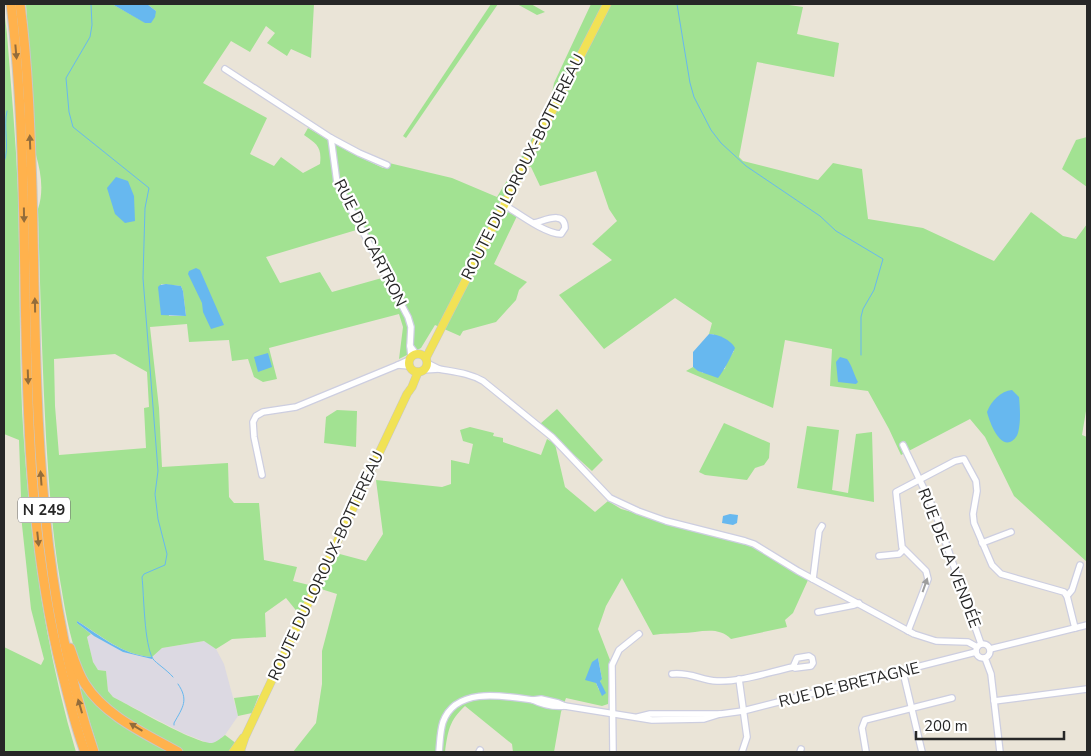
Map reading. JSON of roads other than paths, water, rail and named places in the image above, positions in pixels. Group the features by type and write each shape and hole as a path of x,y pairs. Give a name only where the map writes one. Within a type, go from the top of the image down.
{"highway":[{"name":"N 249","path":"11,4 19,100 30,428 36,519 49,613 66,690 83,750"},
{"name":"N 249","path":"20,4 30,147 40,461 44,520 55,596 71,672 94,752"},
{"path":"55,596 60,603 76,664 93,695 111,712 178,752"}],"main road":[{"name":"ROUTE DU LOROUX-BOTTEREAU","path":"240,752 245,737 412,387 417,362 439,330 607,4"},
{"name":"ROUTE DU LOROUX-BOTTEREAU","path":"233,752 245,737"}],"street":[{"path":"225,69 331,138 387,165"},
{"name":"RUE DU CARTRON","path":"331,138 336,183 408,317 411,327 410,346 417,362"},
{"path":"504,204 534,222 557,234 563,232 565,228 565,224 561,219 556,217 534,222"},
{"path":"262,475 254,437 253,422 256,416 264,412 296,407 398,364 417,362 439,370 463,373 483,381 552,437 610,498 629,508 666,521 745,540 908,631 930,640 942,642 963,641 978,648"},
{"name":"RUE DE LA VENDÉE","path":"903,445 935,512 978,648"},
{"path":"908,631 928,575 903,550 896,492 955,461 964,459 976,481 974,523 992,566 1001,574 1059,590 1067,596 1075,628"},
{"path":"813,579 819,531 822,526"},
{"path":"982,543 1011,532"},
{"path":"879,556 898,554 903,550"},
{"path":"1067,596 1072,590 1080,565"},
{"path":"818,612 854,606 859,603"},
{"path":"990,649 1087,625"},
{"path":"612,752 613,661 619,650 639,634"},
{"path":"986,644 990,649 990,654 985,658 979,658 978,648 986,644"},
{"name":"RUE DE BRETAGNE","path":"439,752 442,726 445,719 452,708 462,700 469,698 487,696 550,701 565,706 638,717 650,714 721,714 743,711 903,672 978,648"},
{"path":"985,658 990,674 1000,752"},
{"path":"672,674 684,673 717,681 739,679 793,667"},
{"path":"903,672 922,752"},
{"path":"739,679 747,737 742,752"},
{"path":"994,701 1087,689"},
{"path":"866,752 862,728 865,720 952,698"}],"water":[{"path":"112,4 147,4 156,11 155,17 151,23 145,23"},
{"path":"116,177 128,181 134,196 135,221 125,223 115,214 107,188"},
{"path":"196,268 200,270 224,325 211,329 203,312 202,303 188,274 189,271"},
{"path":"166,284 181,286 186,316 161,315 158,287"},
{"path":"709,334 724,338 731,342 735,348 718,378 698,371 693,367 693,352"},
{"path":"268,353 272,367 258,372 254,357"},
{"path":"840,357 849,361 858,382 856,384 838,382 836,362"},
{"path":"1012,390 1019,397 1020,424 1016,437 1006,442 995,432 987,412 997,397 1004,392"},
{"path":"730,514 738,515 737,523 733,525 722,523 723,516"},
{"path":"77,621 121,649 152,657 152,659 123,652 94,636"},
{"path":"598,658 602,679 600,681 606,693 602,696 596,683 585,680 592,662"}],"waterway":[{"path":"91,4 92,25 90,37 66,78 69,112 73,127 149,188 145,208 143,278 158,471 155,494 158,519 167,554 165,565 144,574 142,577 146,631 150,652 154,661 173,677"},
{"path":"677,4 694,97 711,130 721,143 746,166 820,216 836,231 883,259 874,290 863,309 861,317 861,355"},
{"path":"4,162 6,156 7,111"},
{"path":"174,725 184,704 183,695 178,684"}]}
